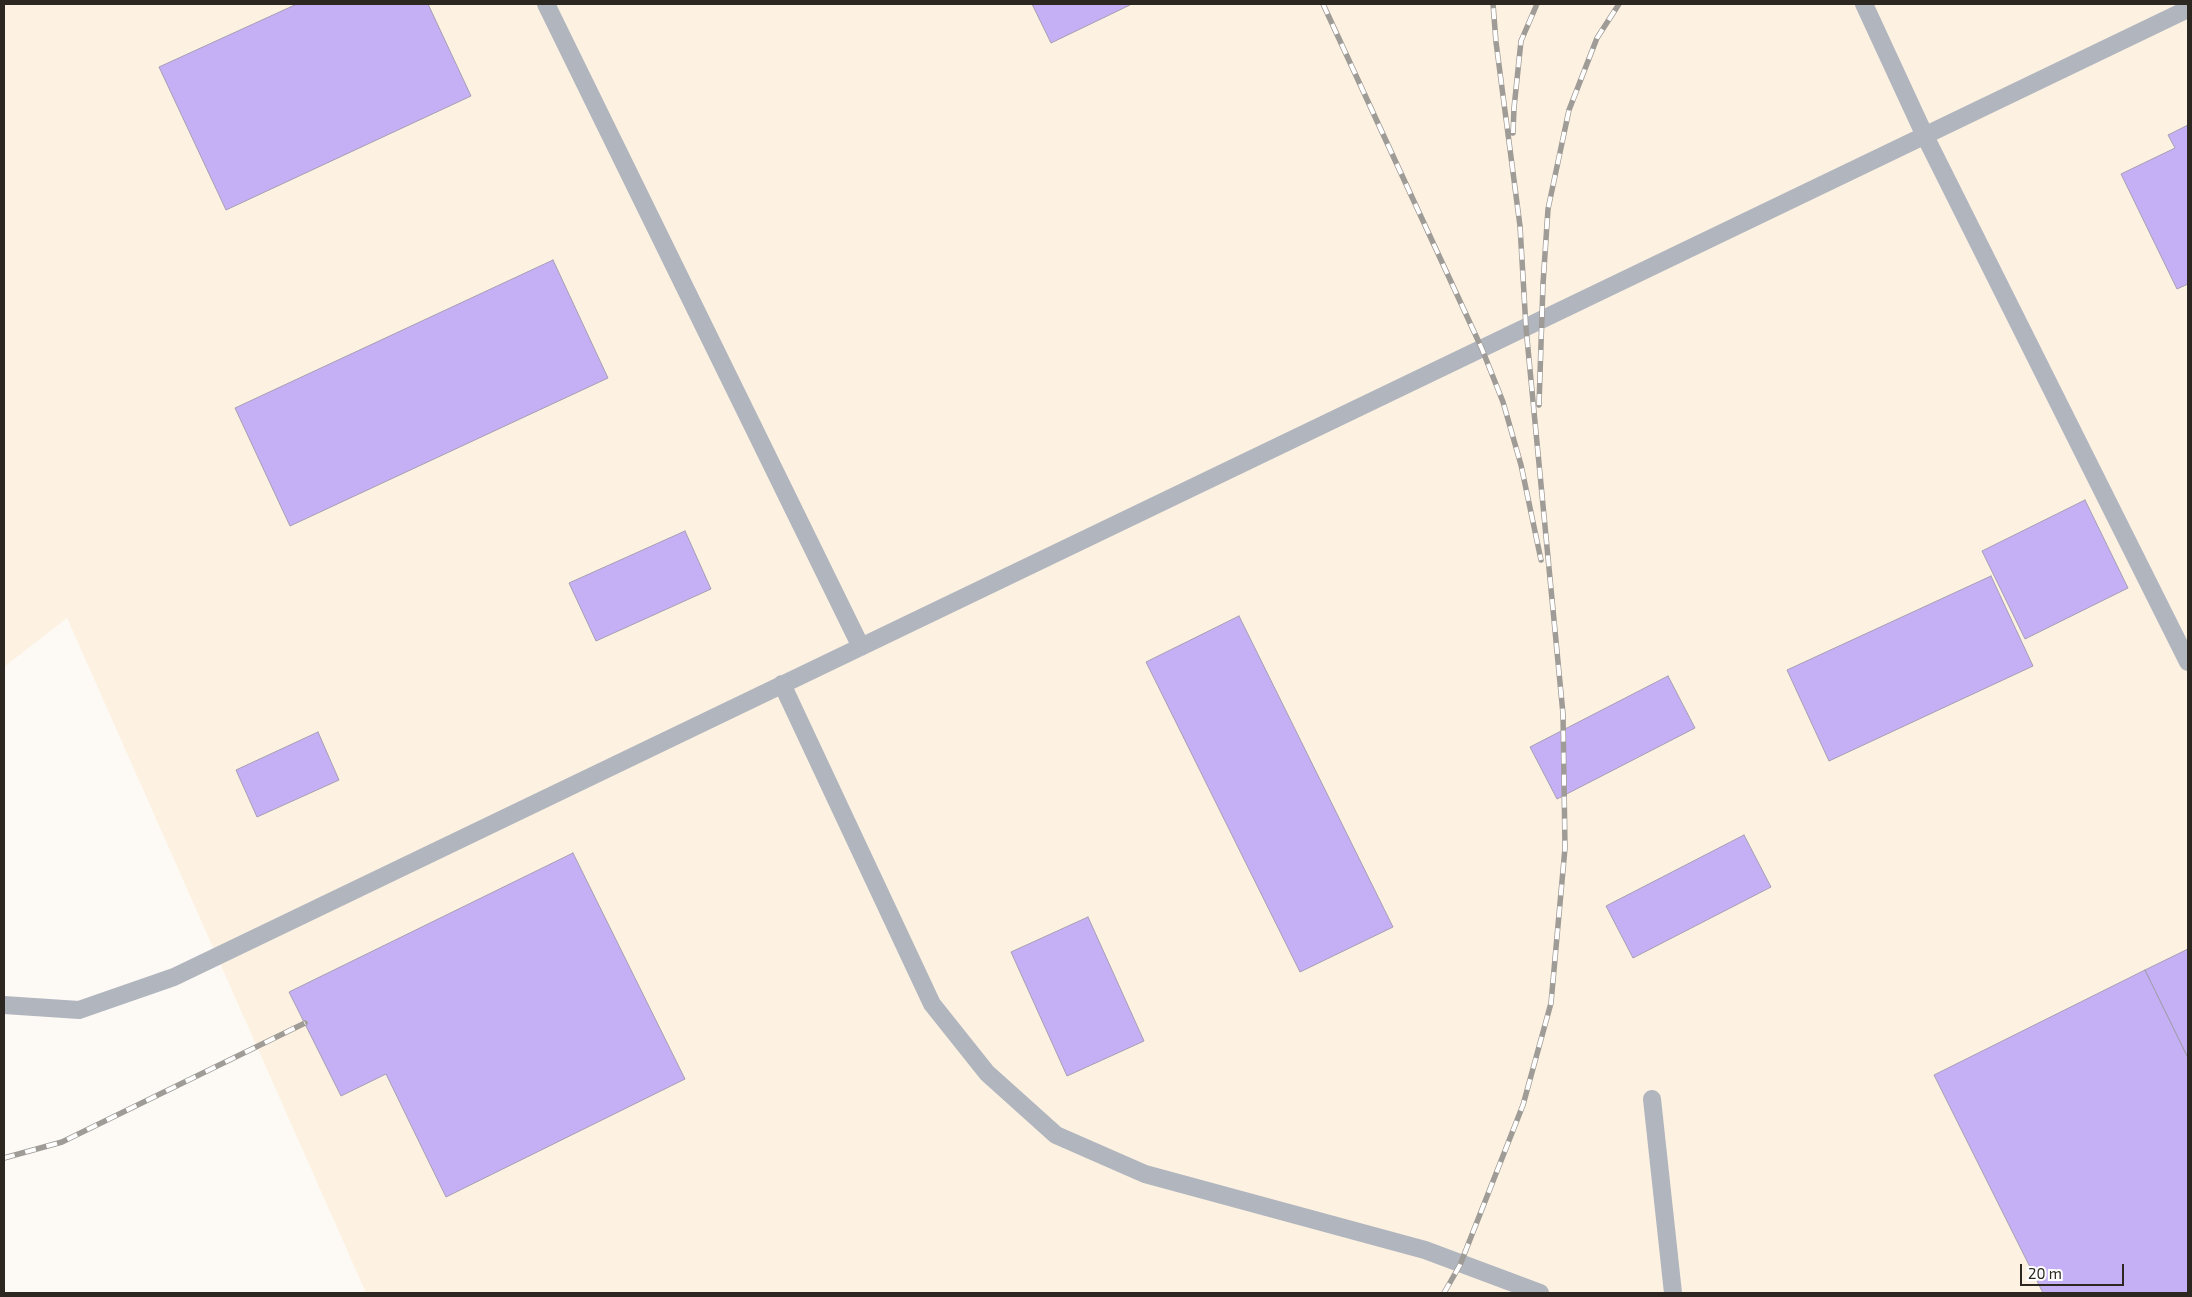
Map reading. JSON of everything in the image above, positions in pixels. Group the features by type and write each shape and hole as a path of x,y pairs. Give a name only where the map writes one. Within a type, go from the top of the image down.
{"lane":[{"path":"546,4 861,647"},
{"path":"1864,4 1925,136 2188,662"},
{"path":"4,1005 79,1010 174,977 2188,10"},
{"path":"782,684 932,1004 987,1073 1056,1135 1144,1174 1425,1250 1540,1293"},
{"path":"1652,1099 1674,1293"}],"shaded area":[{"path":"4,4 2188,4 2188,1293 366,1293 67,618 4,667"}],"building":[{"path":"297,4 428,4 471,96 226,210 159,67"},
{"path":"1032,4 1130,4 1130,5 1051,43"},
{"path":"2188,125 2188,284 2177,289 2121,174 2175,148 2168,135"},
{"path":"553,260 608,378 290,526 235,408"},
{"path":"2085,500 2128,588 2025,639 1982,551"},
{"path":"685,531 711,589 596,641 569,583"},
{"path":"1991,576 2033,666 1829,761 1787,670"},
{"path":"1239,616 1393,927 1300,972 1146,662"},
{"path":"1668,676 1695,728 1557,799 1530,747"},
{"path":"318,732 339,780 257,817 236,770"},
{"path":"1744,835 1771,887 1633,958 1606,906"},
{"path":"573,853 685,1079 446,1197 386,1074 341,1096 289,992"},
{"path":"1088,917 1144,1041 1067,1076 1011,952"},
{"path":"2188,949 2188,1058 2145,970"},
{"path":"2145,970 2188,1058 2188,1293 2043,1293 1934,1075"}],"railway":[{"path":"1323,4 1482,349 1503,402 1521,465 1541,560"},
{"path":"1444,1293 1460,1265 1523,1105 1551,1003 1565,848 1563,714 1526,328 1520,226 1496,42 1493,4"},
{"path":"1513,133 1521,41 1537,4"},
{"path":"1539,405 1543,284 1548,209 1569,110 1597,38 1619,4"},
{"path":"4,1158 62,1142 305,1023"}]}
